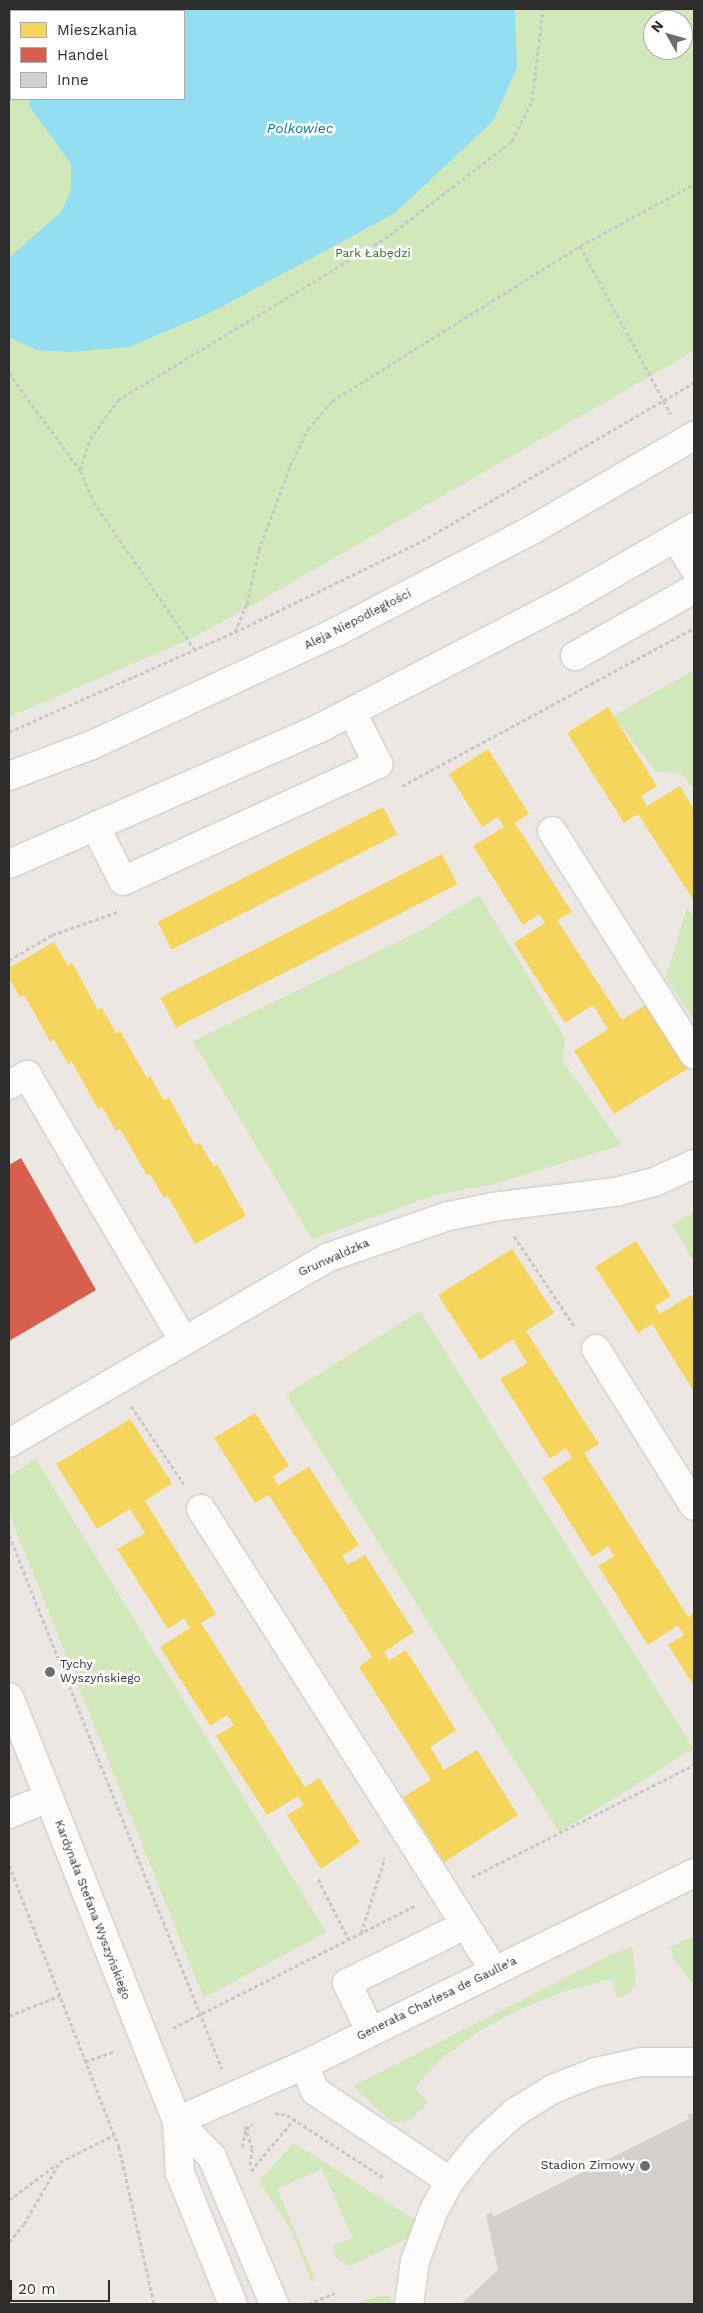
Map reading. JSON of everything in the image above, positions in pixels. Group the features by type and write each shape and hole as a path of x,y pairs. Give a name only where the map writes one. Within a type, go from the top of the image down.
{"street":[{"name":"Aleja Niepodległości","path":"9,776 94,744 336,632 530,531 684,428"},
{"path":"9,864 96,828 352,712 571,598 685,533 694,568"},
{"path":"575,656 694,589"},
{"path":"96,828 123,881 378,764 352,712"},
{"path":"552,831 694,1055"},
{"path":"9,1085 27,1075 183,1340"},
{"name":"Grunwaldzka","path":"9,1443 115,1383 183,1340 329,1257 420,1224 496,1208 627,1190 694,1164"},
{"path":"596,1349 694,1506"},
{"path":"201,1509 399,1816 494,1970"},
{"name":"Kardynała Stefana Wyszyńskiego","path":"9,1697 144,2042 178,2121 212,2157 274,2304"},
{"path":"9,1814 48,1798"},
{"name":"Generała Charlesa de Gaulle'a","path":"178,2121 304,2065 494,1970 694,1874"},
{"path":"370,2031 347,1983 449,1932"},
{"path":"409,2304 415,2261 424,2235 450,2181 480,2144 514,2113 553,2089 596,2072 641,2062 694,2062"},
{"path":"304,2065 315,2091 450,2181"},
{"name":"Kardynała Stefana Wyszyńskiego","path":"178,2121 180,2173 233,2304"}],"path":[{"path":"80,470 90,439 118,400 390,235 512,142 532,101 543,9"},
{"path":"235,632 247,604 259,550 290,466 308,429 332,401 580,246 694,184"},
{"path":"580,246 666,400 684,428"},
{"path":"9,373 80,470 95,504 195,650"},
{"path":"9,732 235,632 422,541 694,383"},
{"path":"496,1208 571,1323 596,1349"},
{"path":"115,1383 201,1509"},
{"path":"9,1535 246,2129 252,2148 250,2174 315,2091"},
{"path":"85,2062 144,2042 200,2016 694,1765"},
{"path":"361,1934 399,1816"},
{"path":"9,1866 114,2135 154,2304"},
{"path":"318,1879 349,1940"},
{"path":"9,2016 59,1996"},
{"path":"266,2115 272,2113 294,2119 384,2178"},
{"path":"246,2129 260,2118"},
{"path":"9,2200 60,2162 114,2135"},
{"path":"9,2242 24,2224 60,2162"},
{"path":"308,2304 335,2293"}],"green space":[{"name":"Park Łabędzi","path":"9,9 694,9 694,351 244,610 192,638 9,717"},
{"path":"691,672 694,677 694,790 682,774 656,771 613,716"},
{"path":"479,895 565,1038 562,1060 622,1145 490,1185 435,1195 312,1239 193,1041 422,930"},
{"path":"687,907 694,918 694,1020 666,978"},
{"path":"694,1212 694,1262 672,1225"},
{"path":"420,1311 693,1749 559,1832 286,1395"},
{"path":"35,1458 326,1932 204,1998 9,1513 9,1477"},
{"path":"694,1936 694,1986 673,1957 671,1946"},
{"path":"632,1947 636,1982 629,1994 617,1998 612,1979 567,1990 518,2010 479,2031 442,2058 414,2088 428,2102 413,2118 405,2122 392,2122 357,2090 355,2085 612,1954"},
{"path":"294,2143 417,2221 410,2237 350,2266 337,2259 332,2246 353,2238 322,2169 277,2189 316,2281 312,2282 290,2228 259,2181"},
{"path":"381,2295 387,2295 394,2304 354,2304"}],"water":[{"name":"Polkowiec","path":"515,9 517,68 493,121 395,213 214,311 129,347 69,352 36,350 9,337 9,258 62,211 71,190 71,164 29,106 30,100 185,100 185,10 114,10"}],"building: Mieszkania":[{"path":"608,707 657,786 641,796 647,806 680,786 694,809 694,901 638,814 624,823 567,733"},
{"path":"488,749 529,814 515,823 572,912 557,920 622,1020 649,1003 690,1067 614,1114 574,1051 608,1029 593,1005 565,1023 514,943 545,923 539,914 523,925 473,846 504,827 498,817 482,827 449,774"},
{"path":"383,807 397,835 172,949 158,922"},
{"path":"442,854 457,884 176,1028 160,997"},
{"path":"54,942 68,966 72,963 98,1010 102,1008 116,1033 120,1031 147,1078 150,1076 164,1100 169,1098 195,1145 200,1143 214,1167 217,1164 246,1216 195,1244 168,1196 164,1198 150,1174 147,1175 120,1129 116,1131 102,1107 98,1109 72,1062 68,1064 54,1040 50,1041 24,995 20,997 9,978 9,968"},
{"path":"636,1241 671,1296 655,1306 660,1314 691,1295 694,1300 694,1392 652,1324 638,1333 595,1267"},
{"path":"512,1249 554,1313 526,1331 599,1444 584,1453 688,1617 694,1613 694,1686 668,1645 684,1635 678,1625 648,1645 598,1566 614,1556 608,1546 592,1557 542,1478 572,1458 566,1448 550,1459 500,1379 527,1363 513,1339 480,1360 438,1295"},
{"path":"255,1413 289,1466 273,1476 278,1485 309,1467 359,1545 342,1556 348,1565 365,1555 414,1632 384,1652 389,1661 406,1650 456,1730 430,1747 444,1770 477,1750 518,1815 444,1862 403,1797 431,1780 359,1667 372,1657 269,1495 255,1503 214,1438"},
{"path":"130,1419 172,1483 145,1501 216,1614 201,1623 305,1787 319,1778 360,1842 321,1869 287,1815 304,1805 298,1796 267,1815 216,1736 234,1725 227,1715 210,1726 160,1647 190,1628 184,1618 168,1629 117,1549 145,1533 130,1509 97,1529 56,1464"}],"building: Handel":[{"path":"21,1158 96,1290 9,1341 9,1165"}],"building: Inne":[{"name":"Stadion Zimowy","path":"691,2113 694,2117 694,2304 461,2304 498,2270 486,2215 492,2212 493,2217 689,2119 687,2115"}],"place":[{"name":"Tychy Wyszyńskiego","path":"50,1672"},
{"name":"Stadion Zimowy","path":"645,2166"}]}
